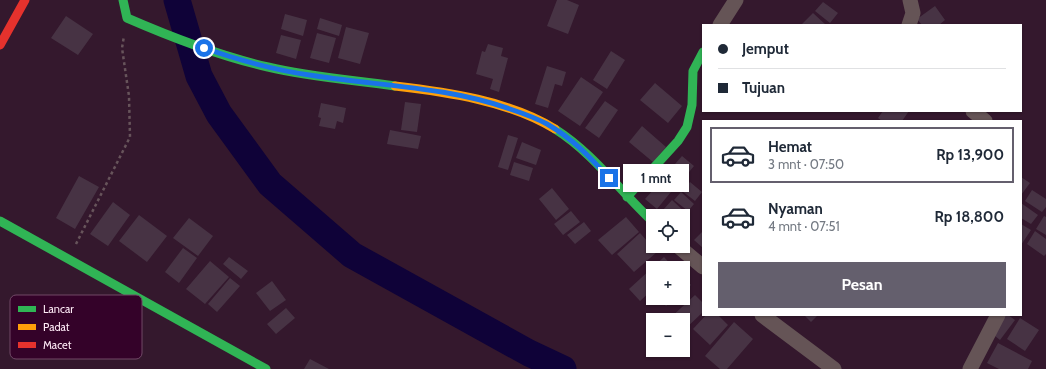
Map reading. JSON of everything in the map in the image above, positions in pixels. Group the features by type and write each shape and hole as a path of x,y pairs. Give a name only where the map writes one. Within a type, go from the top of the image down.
{"street":[{"path":"0,45 25,0"},
{"path":"123,0 127,18 156,31 225,55 287,71 316,76 428,89 475,98 493,103 546,124 576,144 646,215"},
{"path":"721,24 736,0"},
{"path":"909,24 913,13 910,0"},
{"path":"628,197 678,141 687,127 692,105 693,72 702,54"},
{"path":"974,112 984,120"},
{"path":"0,221 133,295"},
{"path":"686,253 702,267"},
{"path":"142,300 266,369"},
{"path":"763,316 834,369"},
{"path":"970,369 997,316"}],"path":[{"path":"68,259 130,137 129,96 122,48 127,18"}],"building":[{"path":"557,0 567,0 579,5 568,34 547,26"},
{"path":"823,2 838,13 830,23 815,11"},
{"path":"935,6 945,20 940,24 921,24 917,19"},
{"path":"813,13 825,24 802,24"},
{"path":"285,14 307,20 303,36 281,29"},
{"path":"66,16 93,34 78,55 51,38"},
{"path":"320,18 342,25 339,36 317,29"},
{"path":"346,27 369,33 360,64 338,58"},
{"path":"317,33 336,38 329,63 310,58"},
{"path":"281,35 301,40 296,59 276,53"},
{"path":"488,44 503,48 501,56 508,58 499,92 490,89 493,79 476,74 482,51 485,52"},
{"path":"611,51 625,60 607,89 593,80"},
{"path":"547,66 566,72 562,86 555,84 548,108 535,104"},
{"path":"581,77 603,92 580,126 558,111"},
{"path":"655,83 682,106 668,123 640,100"},
{"path":"605,101 618,110 599,138 585,128"},
{"path":"405,102 421,104 417,132 401,130"},
{"path":"321,103 346,108 343,123 337,121 335,129 319,126 321,118 318,117"},
{"path":"882,112 908,112 903,120 881,120 878,118"},
{"path":"642,126 666,147 653,162 629,142"},
{"path":"390,130 421,136 418,149 387,144"},
{"path":"508,135 518,138 508,170 498,167"},
{"path":"522,142 541,150 536,165 516,158"},
{"path":"682,156 694,166 680,183 668,172"},
{"path":"514,162 533,168 529,181 510,175"},
{"path":"79,176 99,187 75,229 56,218"},
{"path":"664,178 675,187 657,209 645,199"},
{"path":"1022,178 1030,183 1022,194"},
{"path":"690,182 702,192 695,201 682,191"},
{"path":"552,188 569,209 556,220 539,199"},
{"path":"1032,190 1046,199 1046,207 1042,212 1025,201"},
{"path":"681,192 694,204 690,209 685,209 674,200"},
{"path":"672,200 682,209 664,209"},
{"path":"113,202 130,215 108,246 90,234"},
{"path":"1022,204 1038,215 1031,224 1022,219"},
{"path":"571,211 580,222 563,235 554,224"},
{"path":"139,215 167,236 147,262 119,241"},
{"path":"1044,216 1046,217 1046,235 1036,229"},
{"path":"626,217 639,232 612,255 598,240"},
{"path":"189,218 213,236 198,256 173,238"},
{"path":"584,222 591,231 575,244 567,235"},
{"path":"1022,225 1031,230 1022,244"},
{"path":"1035,231 1046,239 1046,254 1044,256 1027,244"},
{"path":"702,232 702,247 694,240"},
{"path":"640,233 646,240 646,253 656,253 634,272 617,254"},
{"path":"183,248 197,258 179,283 165,272"},
{"path":"229,257 248,271 241,279 223,264"},
{"path":"664,257 668,261 660,261"},
{"path":"210,261 229,277 205,304 186,289"},
{"path":"646,273 646,295 640,301 629,289"},
{"path":"230,278 240,286 217,312 208,304"},
{"path":"272,281 286,300 270,311 256,293"},
{"path":"695,295 702,302 702,313 690,324 690,313 676,313 684,305 690,305 690,300"},
{"path":"286,308 295,318 276,334 267,324"},
{"path":"705,316 719,316 728,325 710,345 693,329"},
{"path":"805,316 817,316 811,322"},
{"path":"1001,316 1009,316 1015,320 1000,340 990,332"},
{"path":"1020,318 1039,330 1025,351 1007,339"},
{"path":"734,322 753,339 727,369 720,369 705,356"},
{"path":"998,343 1032,361 1028,369 999,369 987,363"},
{"path":"310,359 329,369 304,369"}],"waterway":[{"path":"177,0 199,76 219,114 270,184 352,255 529,353 563,369"}],"traffic: fast":[{"path":"123,0 127,18 214,52 250,63 284,70 316,76 395,86"},
{"path":"627,197 678,141 687,127 692,105 693,71 702,54"},
{"path":"555,129 582,149 646,215"},
{"path":"0,221 133,295"},
{"path":"142,300 266,369"}],"traffic: slow":[{"path":"395,86 436,91 478,99 518,111 555,129"}],"traffic: jam":[{"path":"0,45 25,0"}],"route":[{"path":"204,48 280,70 316,76 428,89 493,103 519,112 546,124 576,144 609,178"}]}
